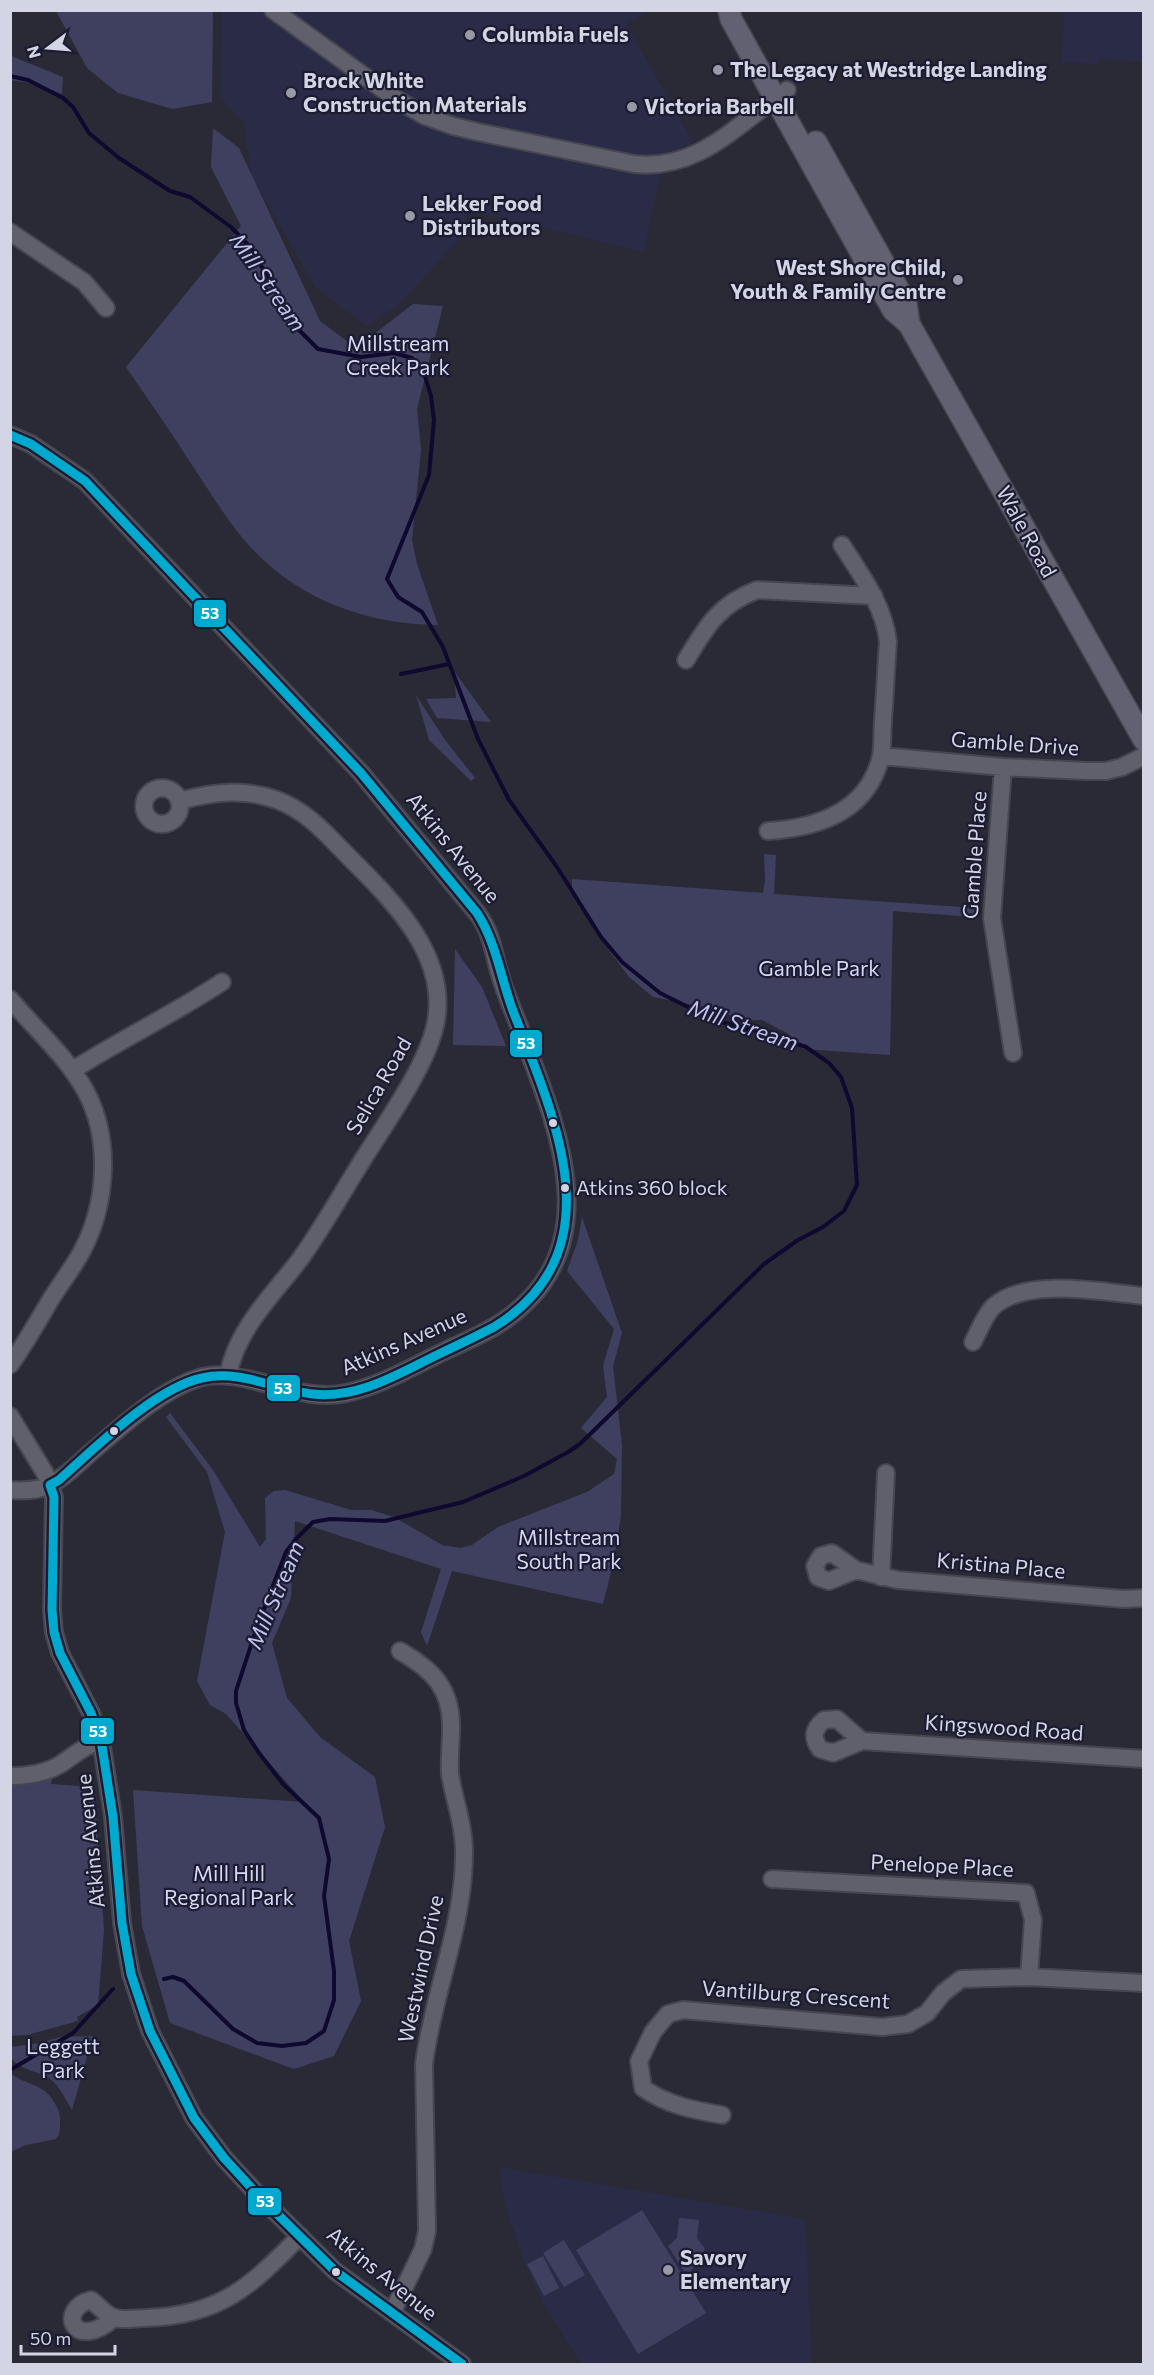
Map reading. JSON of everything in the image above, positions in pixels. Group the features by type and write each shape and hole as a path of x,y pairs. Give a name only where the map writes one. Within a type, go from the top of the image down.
{"main road":[{"name":"Wale Road","path":"729,10 731,19 781,94"},
{"name":"Wale Road","path":"741,10 781,94 843,206 906,303 909,324 1143,740"}],"street":[{"path":"273,10 396,99 425,116 478,132 634,165 652,166 672,163 704,151 781,94"},
{"path":"10,232 84,282 106,308"},
{"name":"Atkins Avenue","path":"10,435 31,444 85,480 362,773 477,913 491,936 505,990 552,1115 561,1146 567,1176 567,1192 560,1253 541,1286 510,1317 385,1380 348,1393 331,1396 314,1395 228,1376 200,1378 172,1390 115,1432 50,1485 54,1497 52,1610 54,1632 60,1653 91,1713 101,1740 113,1817 122,1923 131,1974 150,2031 194,2118 224,2158 335,2271 462,2364"},
{"path":"768,831 797,829 817,824 850,806 873,778 881,756 888,642 886,628 874,596 842,545"},
{"path":"686,660 705,629 720,611 740,596 757,590 874,596"},
{"name":"Gamble Drive","path":"881,756 1003,767 1106,771 1122,767 1143,756"},
{"name":"Gamble Place","path":"1003,767 992,918 1013,1053"},
{"name":"Selica Road","path":"179,801 219,792 252,793 279,801 310,817 389,898 417,936 430,963 437,986 438,1011 435,1028 425,1056 302,1256 259,1310 238,1345 228,1376"},
{"path":"73,1070 115,1043 188,1005 222,982"},
{"path":"10,999 73,1070 86,1091 96,1114 103,1161 100,1199 81,1252 10,1365"},
{"path":"972,1342 992,1307 1009,1296 1057,1289 1143,1296"},
{"path":"10,1416 50,1485 36,1490 10,1490"},
{"path":"881,1577 886,1473"},
{"name":"Kristina Place","path":"856,1570 898,1580 1125,1599 1143,1598"},
{"name":"Westwind Drive","path":"392,2313 423,2249 427,2231 424,2064 427,2039 453,1942 464,1872 463,1830 450,1774 450,1706 441,1683 419,1662 400,1651"},
{"path":"10,1776 36,1774 58,1765 92,1743 101,1740"},
{"name":"Kingswood Road","path":"862,1741 1143,1759"},
{"name":"Penelope Place","path":"772,1879 1026,1893 1033,1920 1029,1977"},
{"name":"Vantilburg Crescent","path":"722,2115 693,2110 659,2099 643,2088 639,2061 653,2032 668,2014 683,2010 882,2027 908,2025 927,2013 943,1993 961,1979 1029,1977 1143,1983"},
{"path":"114,2318 175,2317 202,2310 228,2298 254,2281 300,2236"}],"shaded area":[{"path":"222,11 649,11 626,24 693,142 664,155 644,252 468,210 459,240 396,307 366,326 315,287 251,175 244,122 220,97"},
{"path":"1065,11 1143,11 1143,62 1099,59 1098,64 1061,62"},
{"name":"Savory Elementary","path":"499,2167 805,2219 812,2364 581,2364 543,2303 523,2259 504,2201"}],"green space":[{"path":"56,11 213,11 212,102 172,109 118,93 87,68"},
{"path":"11,56 63,77 62,94 37,84 11,80"},
{"name":"Millstream Creek Park","path":"213,128 239,148 320,321 356,348 413,304 443,306 417,409 421,450 412,540 417,564 438,625 382,620 355,613 305,591 281,575 260,557 234,528 126,367 241,226 211,167"},
{"path":"454,671 491,722 437,718 426,699 456,698"},
{"path":"416,695 445,740 475,778 471,781 429,740"},
{"name":"Gamble Park","path":"764,854 776,855 774,894 976,908 975,917 893,911 890,1055 803,1049 787,1033 762,1020 744,1020 710,1008 653,997 629,977 599,937 572,888 572,879 763,893"},
{"path":"455,949 482,987 506,1046 453,1045"},
{"name":"Millstream South Park","path":"582,1217 622,1333 613,1366 622,1445 621,1516 603,1604 452,1571 427,1646 421,1632 441,1569 295,1521 291,1598 272,1643 287,1698 320,1737 375,1777 385,1827 349,1941 361,2001 334,2056 294,2069 170,2023 142,1926 133,1790 304,1802 226,1714 210,1705 197,1681 225,1532 207,1472 166,1417 170,1413 213,1470 260,1547 266,1539 265,1498 274,1491 285,1490 351,1510 371,1510 394,1517 442,1545 460,1548 472,1545 498,1527 587,1492 614,1474 617,1459 581,1428 607,1397 603,1366 614,1329 567,1271 578,1240"},
{"name":"Mill Hill Regional Park","path":"54,1773 51,1784 94,1787 104,1930 98,2005 77,2017 78,2021 27,2035 10,2036 10,1781"},
{"name":"Leggett Park","path":"93,2036 72,2110 53,2081 11,2059 11,2047 40,2043 60,2037"},
{"path":"11,2074 40,2088 50,2096 60,2115 60,2130 56,2139 26,2145 11,2152"},
{"path":"642,2210 706,2313 638,2354 576,2250"},
{"path":"679,2218 699,2220 697,2238 705,2249 690,2272 684,2271 668,2246 677,2238"},
{"path":"564,2240 585,2275 564,2287 543,2253"},
{"path":"543,2256 559,2288 544,2296 527,2264"}],"waterway":[{"name":"Mill Stream","path":"10,76 28,80 63,98 73,107 89,133 119,158 170,191 190,197 231,227 251,248 296,327 318,349 361,357 394,353 412,358 423,370 431,396 434,420 429,475 387,579 398,597 422,612 443,647 478,739 509,800 557,867 601,937 622,962 660,993 704,1015 806,1047 829,1063 841,1077 852,1108 857,1185 844,1211 764,1264 580,1444 524,1476 463,1502 385,1521 330,1519 313,1522 295,1540 286,1552 257,1627 236,1691 236,1703 244,1730 259,1753 283,1784 319,1818 329,1859 324,1896 334,1971 334,2000 324,2031 306,2043 282,2046 257,2043 233,2029 184,1981 173,1977 164,1979"},
{"path":"401,674 449,664"},
{"name":"Mill Stream","path":"10,2070 73,2033 113,1989"}],"transit line":[{"name":"53","path":"10,435 31,444 85,481 361,773 477,913 494,948 513,1011 545,1094 558,1137 565,1180 565,1221 555,1260 532,1296 494,1327 377,1384 346,1393 330,1395 299,1392 230,1376 202,1378 184,1384 146,1406 126,1421 59,1480 50,1485"},
{"name":"53","path":"50,1485 54,1497 52,1610 54,1632 60,1653 91,1713 101,1740 113,1817 122,1923 131,1974 150,2031 194,2118 224,2158 258,2195 335,2271 462,2364"}],"place":[{"name":"Columbia Fuels","path":"470,35"},
{"name":"The Legacy at Westridge Landing","path":"718,70"},
{"name":"Brock White Construction Materials","path":"291,93"},
{"name":"Victoria Barbell","path":"632,107"},
{"name":"Lekker Food Distributors","path":"410,216"},
{"name":"West Shore Child, Youth & Family Centre","path":"958,280"},
{"name":"Atkins 360 block","path":"565,1188"},
{"name":"Savory Elementary","path":"668,2270"}]}
